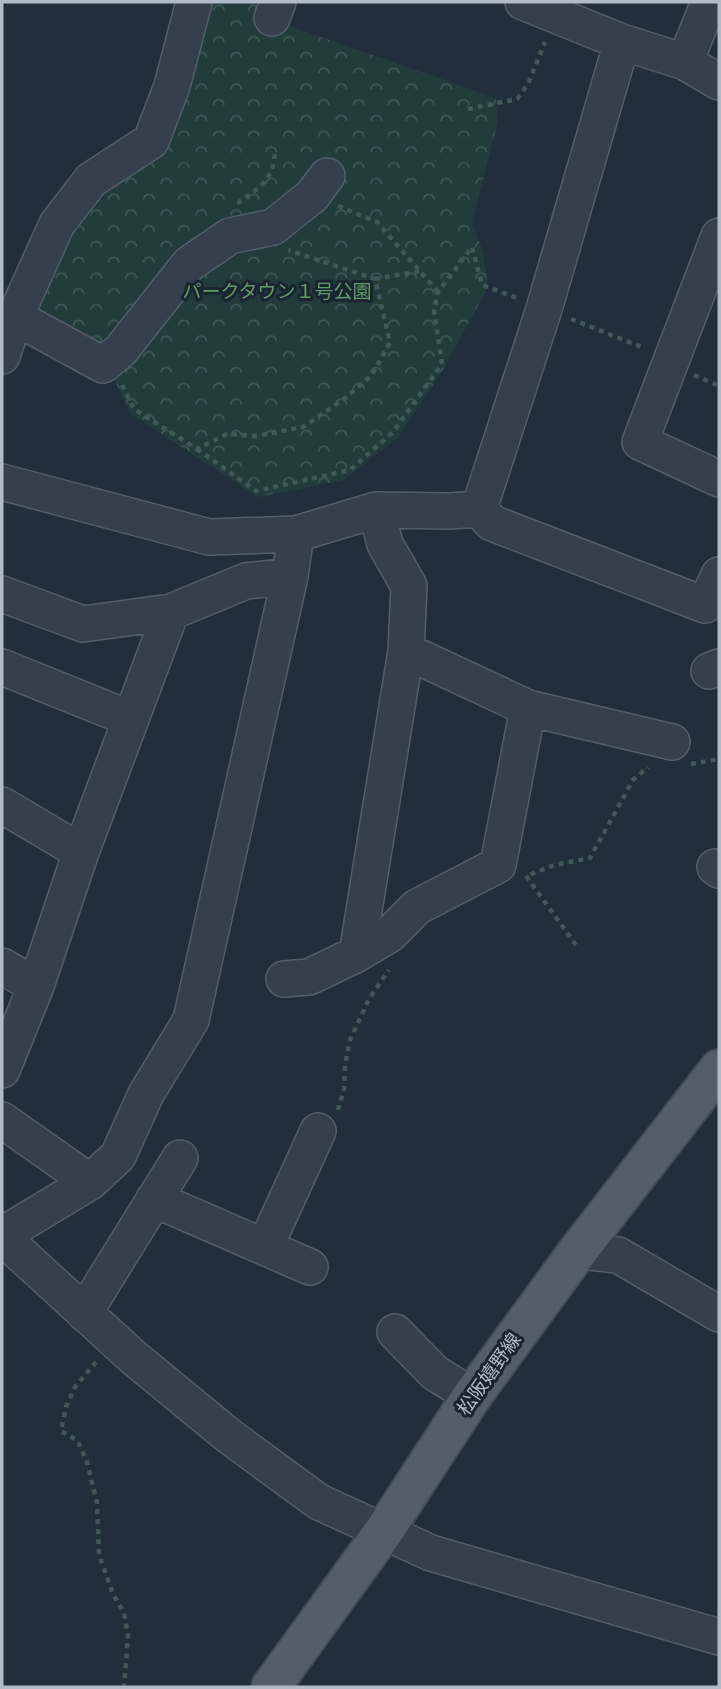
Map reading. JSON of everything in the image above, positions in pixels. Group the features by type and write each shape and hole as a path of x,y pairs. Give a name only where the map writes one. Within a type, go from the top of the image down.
{"main road":[{"name":"松阪嬉野線","path":"275,1686 384,1531 472,1396 578,1251 719,1069"}],"street":[{"path":"2,356 15,317 57,224 92,180 151,141 172,86 194,2"},
{"path":"523,2 622,42 685,62 719,82"},
{"path":"685,62 709,2"},
{"path":"479,509 544,309 622,42"},
{"path":"15,317 103,365 121,350 189,264 230,236 273,227 319,186"},
{"path":"719,236 640,442 719,479"},
{"path":"2,482 209,537 296,534 376,510 479,509"},
{"path":"479,509 492,523 715,599"},
{"path":"356,954 406,651 410,586 386,544 376,510"},
{"path":"296,534 290,576 191,1020 146,1094 118,1156 90,1182 2,1236 84,1313 229,1436 319,1502 430,1553 719,1637"},
{"path":"2,594 83,624 172,612 246,581 290,576"},
{"path":"2,1070 36,986 81,852 172,612"},
{"path":"406,651 528,708 667,756"},
{"path":"2,667 131,719"},
{"path":"284,979 309,977 356,954 389,934 417,907 498,865 528,708"},
{"path":"2,805 81,852"},
{"path":"2,966 36,986"},
{"path":"2,1120 90,1182"},
{"path":"265,1247 318,1131"},
{"path":"84,1313 180,1158"},
{"path":"154,1199 310,1267"},
{"path":"578,1251 618,1255 719,1314"},
{"path":"394,1332 435,1373 472,1396"}],"path":[{"path":"468,109 517,99 528,84 555,15"},
{"path":"275,150 274,167 262,186 239,202 254,231 287,250 375,279 419,270"},
{"path":"319,186 377,222 438,292"},
{"path":"110,359 134,409 256,491 350,470 393,432 442,364 435,311 438,292 472,247 482,285 671,359 689,373 719,386"},
{"path":"197,449 227,434 256,436 303,428 372,375 390,342 375,279"},
{"path":"514,882 555,865 590,858 633,780 667,756 689,764 719,759"},
{"path":"526,876 576,945"},
{"path":"318,1131 328,1128 337,1111 344,1089 350,1040 369,999 394,964"},
{"path":"115,1340 75,1387 66,1407 61,1430 78,1441 87,1462 97,1503 99,1555 113,1594 124,1613 128,1636 124,1687"}],"green space":[{"name":"パークタウン１号公園","path":"206,2 269,2 264,17 496,98 498,122 472,222 483,252 488,287 444,368 398,437 344,480 258,497 131,414 113,377 105,383 40,340 18,344 69,231 99,188 152,158"}]}
